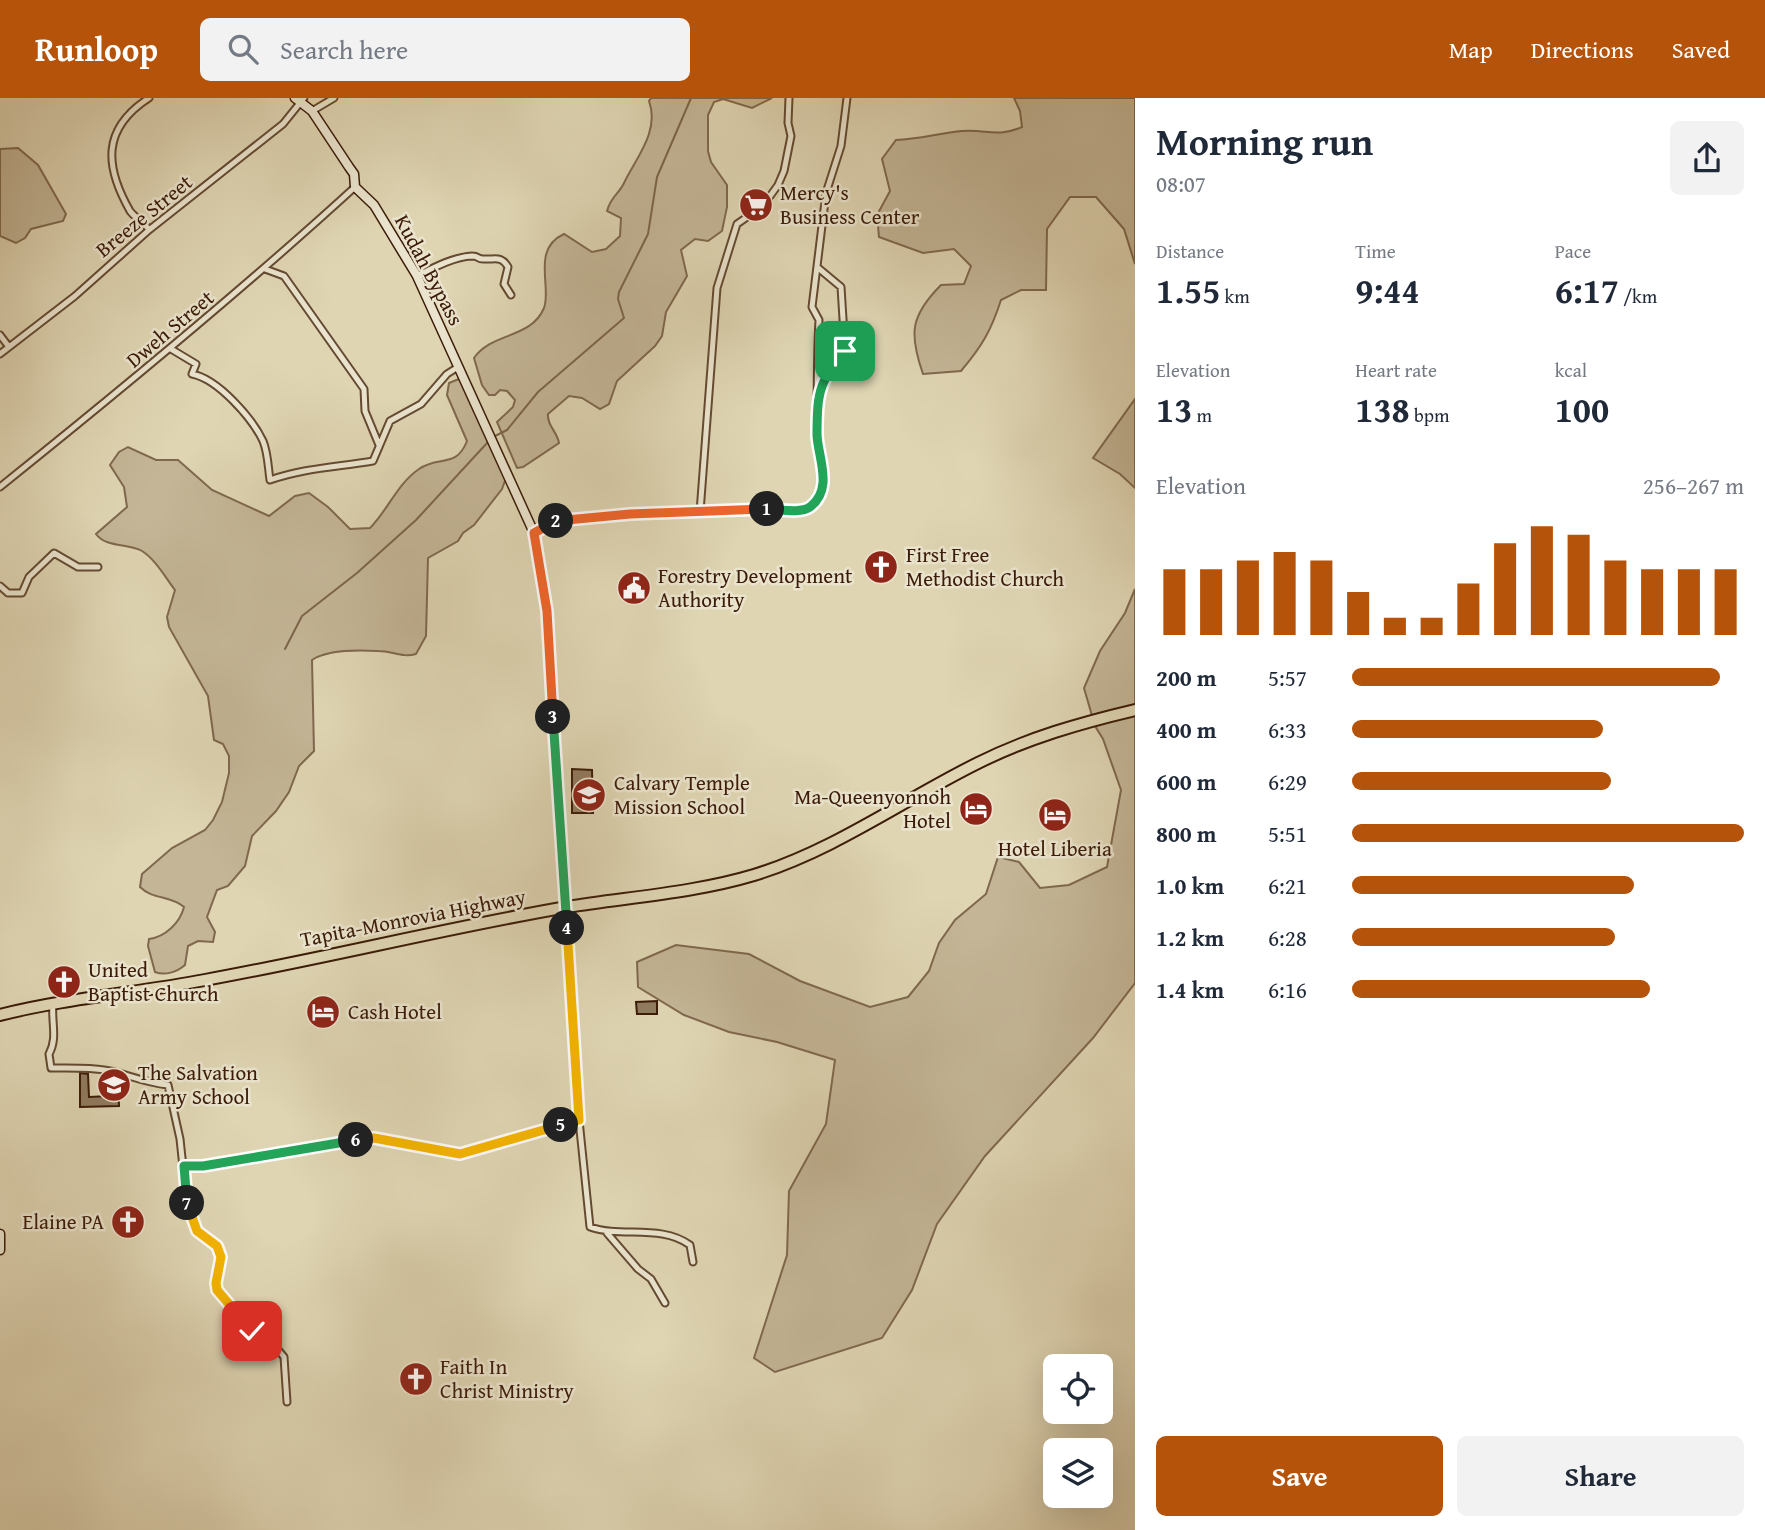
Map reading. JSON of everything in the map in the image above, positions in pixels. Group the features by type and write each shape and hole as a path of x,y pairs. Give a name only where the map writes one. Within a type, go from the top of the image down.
{"highway":[{"name":"Tapita-Monrovia Highway","path":"0,1015 53,1003 131,994 207,980 566,908 714,885 802,858 840,840 977,764 1028,741 1069,726 1135,710"}],"street":[{"path":"149,98 118,127 110,160 118,189 125,196 131,213 142,219 149,230"},
{"path":"312,111 334,98"},
{"path":"700,512 717,288 737,225 763,206 784,171 791,136 788,123 789,98"},
{"path":"534,533 557,520 630,514 802,510 809,508 816,500 823,480 817,436 819,320 812,306 826,192 841,146 848,98"},
{"name":"Breeze Street","path":"0,354 75,296 149,230 283,124 299,100"},
{"name":"Kudah Bypass","path":"299,100 312,111 354,174 355,187 374,205 417,276 534,533 547,611 579,1120 590,1227 607,1233"},
{"name":"Dweh Street","path":"0,487 171,349 355,187"},
{"path":"417,276 473,256 484,259 495,257 504,261 508,267 504,284 511,295"},
{"path":"817,267 841,287 846,340 845,351 830,367 819,397"},
{"path":"265,269 284,276 364,388 365,411 379,445"},
{"path":"0,335 9,347"},
{"path":"171,349 196,364 192,374 204,376 218,386 255,428 263,442 270,480 316,467 332,468 373,461 390,421 421,404 447,374 458,367"},
{"path":"0,586 8,593 23,593 29,577 54,554 78,567 98,567"},
{"path":"53,1003 51,1018 55,1043 48,1054 51,1068 83,1068 119,1073 146,1083 168,1084 184,1166 187,1205 197,1231 217,1246 221,1257 217,1290 252,1331 274,1345 284,1357 287,1402"},
{"path":"184,1166 203,1166 374,1138 460,1154 579,1120"},
{"path":"607,1233 624,1231 680,1238 690,1245 693,1262"},
{"path":"607,1233 638,1269 651,1279 665,1303"},
{"path":"0,1234 0,1250"}],"shaded area":[{"path":"651,98 772,98 752,108 723,99 714,102 708,115 708,151 711,162 727,185 727,207 722,231 708,241 695,239 681,250 687,276 666,312 662,336 655,346 617,381 609,404 600,409 582,398 569,396 548,414 559,443 523,467 517,468 497,422 513,407 515,400 507,391 500,390 495,395 489,395 482,385 474,358 491,344 521,331 538,318 546,299 545,258 554,241 564,234 592,252 606,249 620,236 621,218 607,211 649,134"},
{"path":"1014,98 1135,98 1135,264 1124,229 1096,197 1070,197 1047,229 1046,290 1021,290 1001,300 985,338 961,371 923,374 914,336 918,316 941,285 964,284 971,266 954,249 923,253 879,237 877,215 890,191 882,159 896,140 962,131 998,133 1022,127 1020,111"},
{"path":"18,148 38,165 66,214 63,221 31,229 25,238 16,243 0,236 0,149"},
{"path":"459,379 466,385 507,475 502,489 458,541 428,558 426,636 416,654 344,651 312,660 314,751 299,766 289,792 276,811 252,836 245,866 228,886 217,890 207,917 215,932 213,942 198,941 188,946 185,965 178,970 155,972 148,946 149,939 171,928 184,907 145,891 140,887 142,874 172,848 205,830 213,820 222,802 229,773 229,756 223,744 214,740 208,696 169,627 167,617 175,590 156,564 142,551 105,541 96,534 127,507 124,487 110,465 119,452 128,447 156,460 178,460 212,490 269,516 295,496 309,493 350,529 370,528 411,475 426,465 452,458 463,450 467,441 447,395 449,383"},
{"path":"1135,399 1135,488 1120,474 1093,458"},
{"path":"1135,589 1135,983 1093,1038 985,1156 937,1224 912,1290 882,1338 775,1372 754,1358 787,1255 789,1191 826,1124 835,1060 777,1042 729,1032 684,1015 638,987 637,962 676,945 749,954 800,981 870,1007 908,997 929,971 939,943 955,920 986,894 998,857 1019,862 1040,888 1069,885 1107,867 1121,790 1103,739 1095,726 1084,688 1100,651 1125,613"}],"building":[{"name":"Forestry Development Authority","path":"640,578 640,582 644,582 645,592 641,592 641,595 624,594 624,583 628,583 628,579"},
{"path":"572,769 592,770 593,813 572,813"},
{"name":"Cash Hotel","path":"328,1001 331,1021 318,1023 314,1003"},
{"path":"657,1001 657,1014 637,1014 636,1002"},
{"name":"The Salvation Army School","path":"80,1073 88,1074 89,1097 109,1096 109,1076 118,1078 119,1106 80,1107"},
{"name":"Elaine PA","path":"131,1209 137,1232 124,1235 119,1212"}],"waterway":[{"path":"495,436 507,430 538,392 624,318 618,299 619,292 648,234 657,177 691,98"},
{"path":"285,649 302,616 357,573 416,520 488,442"}],"place":[{"name":"Mercy's Business Center","path":"756,205"},
{"name":"First Free Methodist Church","path":"881,567"},
{"name":"Forestry Development Authority","path":"634,588"},
{"name":"Calvary Temple Mission School","path":"589,795"},
{"name":"Ma-Queenyonnoh Hotel","path":"976,809"},
{"name":"Hotel Liberia","path":"1055,815"},
{"name":"United Baptist Church","path":"64,982"},
{"name":"Cash Hotel","path":"323,1012"},
{"name":"The Salvation Army School","path":"114,1085"},
{"name":"Elaine PA","path":"128,1222"},
{"name":"Faith In Christ Ministry","path":"416,1379"}],"route":[{"path":"252,1331 217,1290 221,1257 217,1246 197,1231 187,1205 184,1166 203,1166 250,1156 374,1138 460,1154 579,1120 557,807 549,639 543,580 534,533 557,520 630,514 809,508 821,490 823,480 817,436 819,397 830,367 845,351"}]}
